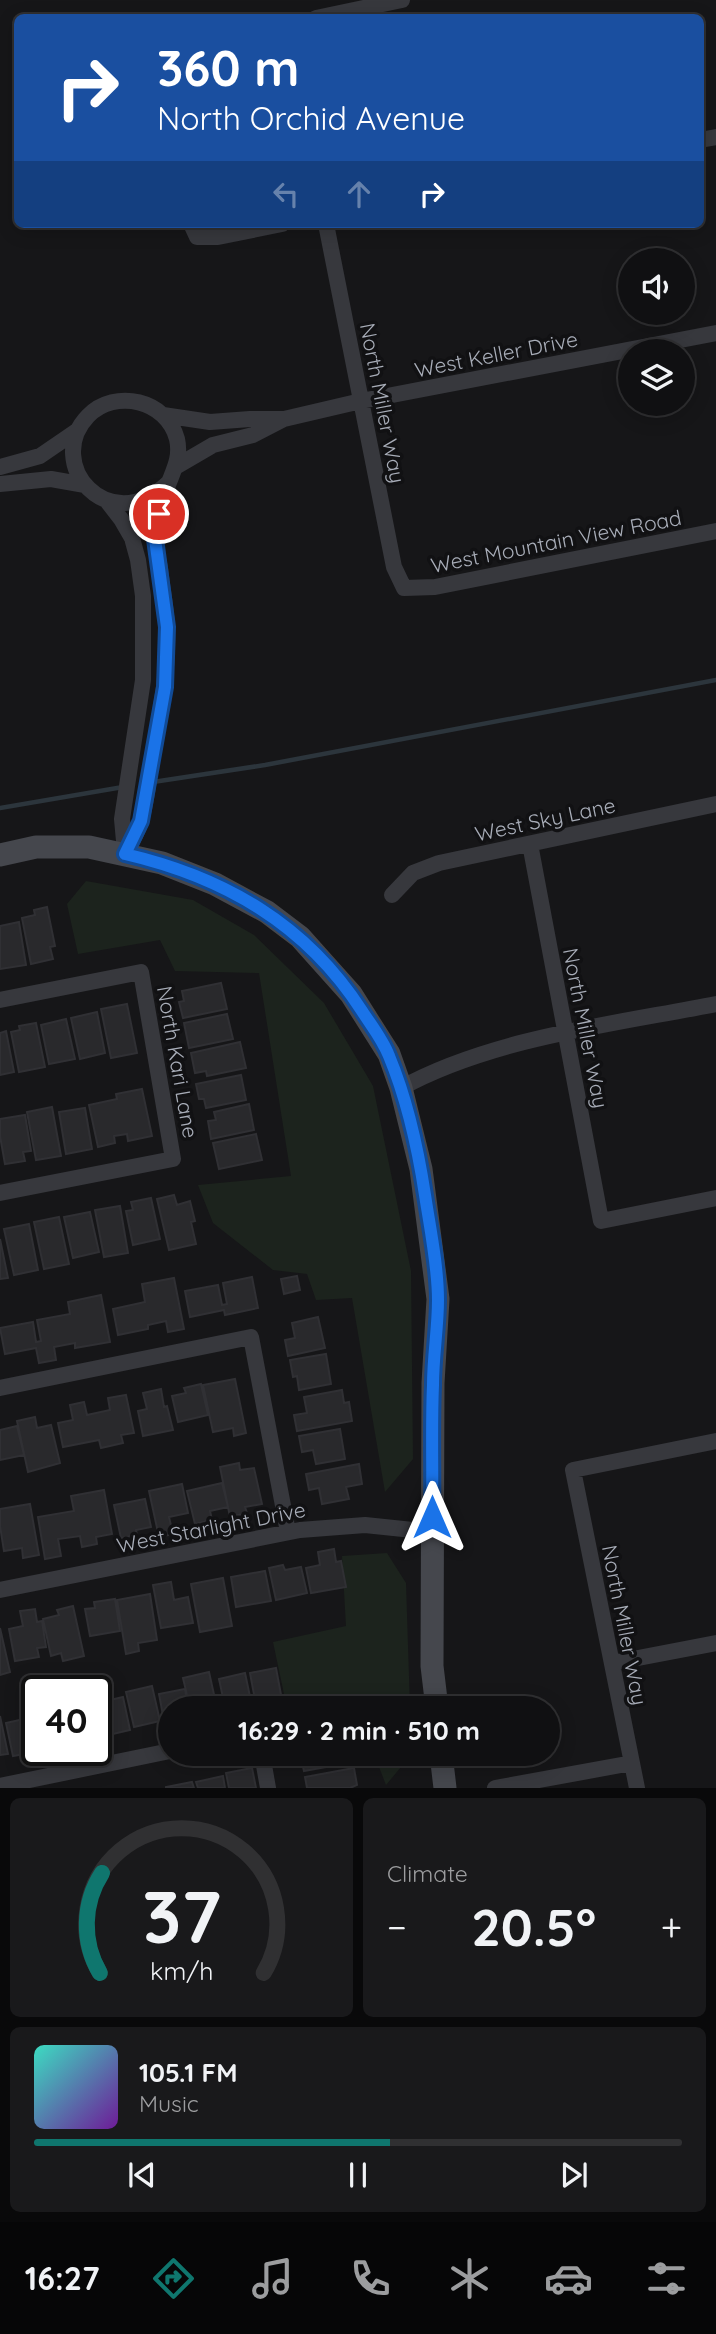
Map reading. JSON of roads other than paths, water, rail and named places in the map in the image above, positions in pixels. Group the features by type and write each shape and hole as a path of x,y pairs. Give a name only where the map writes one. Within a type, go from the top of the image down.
{"street":[{"path":"335,14 402,0"},
{"path":"194,230 218,237 262,228"},
{"name":"North Miller Way","path":"327,228 394,567 404,588"},
{"name":"West Keller Drive","path":"163,415 210,422 284,419 361,401 716,333"},
{"path":"125,854 141,821 165,687 167,627 155,539 168,484 177,466 177,439 172,426 163,415 149,405 133,400 101,406 88,416 78,430 74,458 78,473 95,495 107,501 124,504 141,502 156,495 168,484"},
{"name":"West Keller Drive","path":"177,466 213,445 253,435 284,419"},
{"path":"0,467 40,456 78,430"},
{"path":"0,484 51,479 85,485"},
{"path":"107,501 132,538 143,596 143,680 122,819 125,854"},
{"name":"West Mountain View Road","path":"404,588 435,587 716,531"},
{"name":"West Sky Lane","path":"392,894 413,873 439,863 716,804"},
{"name":"North Miller Way","path":"530,844 601,1221 716,1198"},
{"path":"0,855 36,847 89,848 162,863 215,884 267,912 300,937 330,967 351,994 389,1054 401,1088 421,1169 438,1299 433,1383 432,1666 435,1696"},
{"name":"North Kari Lane","path":"0,1000 141,972 173,1159 0,1193"},
{"path":"401,1088 424,1076 523,1042 716,1004"},
{"path":"0,1388 251,1337 288,1532"},
{"name":"North Miller Way","path":"637,1788 573,1470 716,1441"},
{"name":"West Starlight Drive","path":"0,1590 288,1532 365,1525 432,1532"},
{"path":"612,1663 716,1643"},
{"path":"0,1786 158,1753"},
{"path":"495,1788 632,1763"},
{"path":"263,1766 268,1788"},
{"path":"442,1766 445,1788"}],"waterway":[{"path":"153,782 265,765 716,680"},
{"path":"0,808 123,787"}]}
